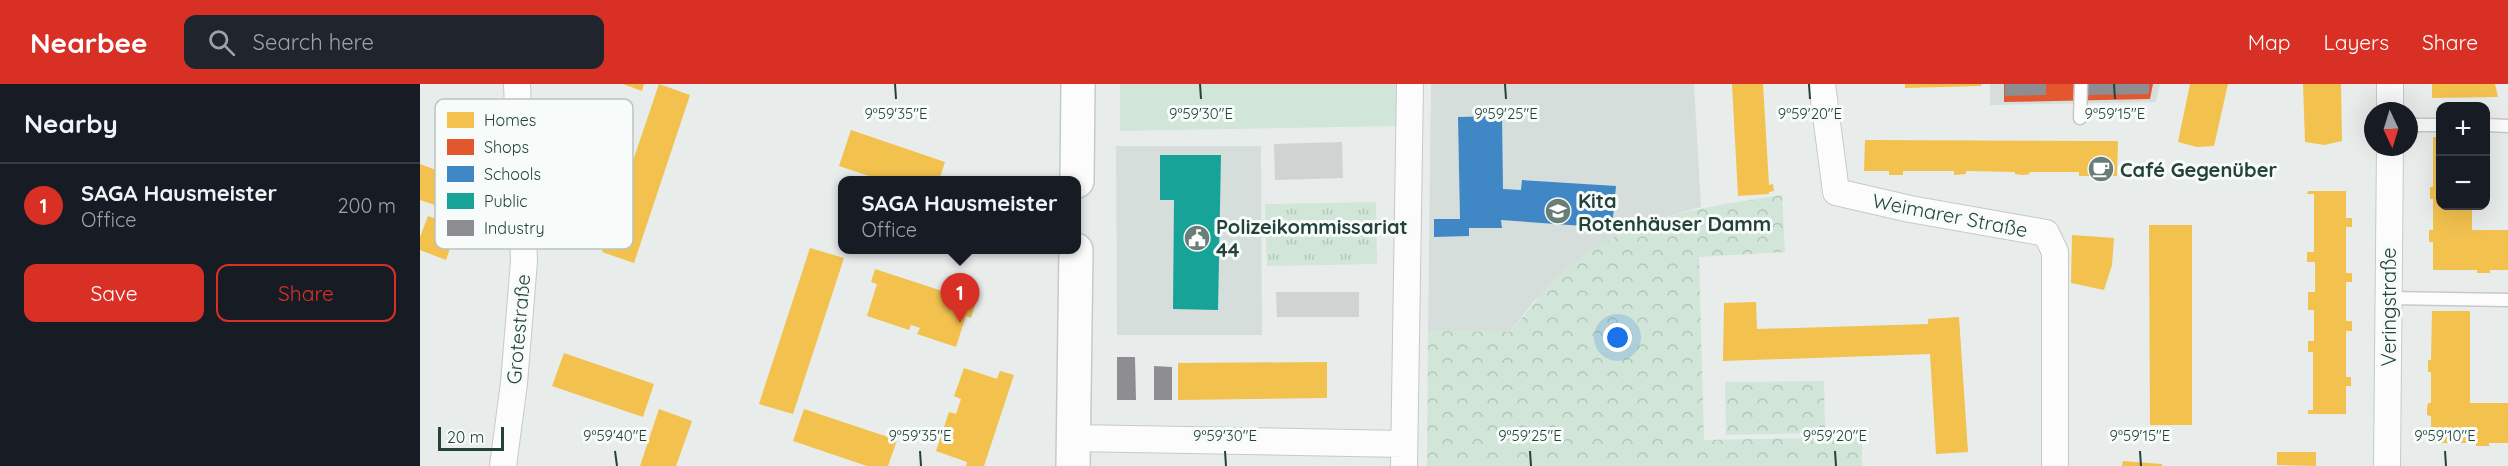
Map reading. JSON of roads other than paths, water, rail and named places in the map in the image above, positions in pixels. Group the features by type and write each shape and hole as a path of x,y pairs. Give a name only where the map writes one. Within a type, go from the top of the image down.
{"street":[{"name":"Grotestraße","path":"518,84 519,99"},
{"path":"1077,176 1078,84"},
{"path":"1076,254 1073,452 1404,455 1410,84"},
{"name":"Weimarer Straße","path":"1822,84 1836,192 1910,209 2046,232 2055,252 2055,466"},
{"path":"2390,84 2390,102"},
{"name":"Veringstraße","path":"2387,466 2390,156"},
{"name":"Grotestraße","path":"503,466 514,384 523,281 523,249"}],"lane":[{"path":"2080,117 2081,84"},
{"path":"2418,124 2436,125"},
{"path":"2490,125 2508,126"},
{"path":"2388,298 2508,300"}],"place":[{"name":"Café Gegenüber","path":"2101,169"},
{"name":"Kita Rotenhäuser Damm","path":"1558,211"},
{"name":"Polizeikommissariat 44","path":"1197,238"},
{"name":"SAGA Hausmeister","path":"960,323"}]}
